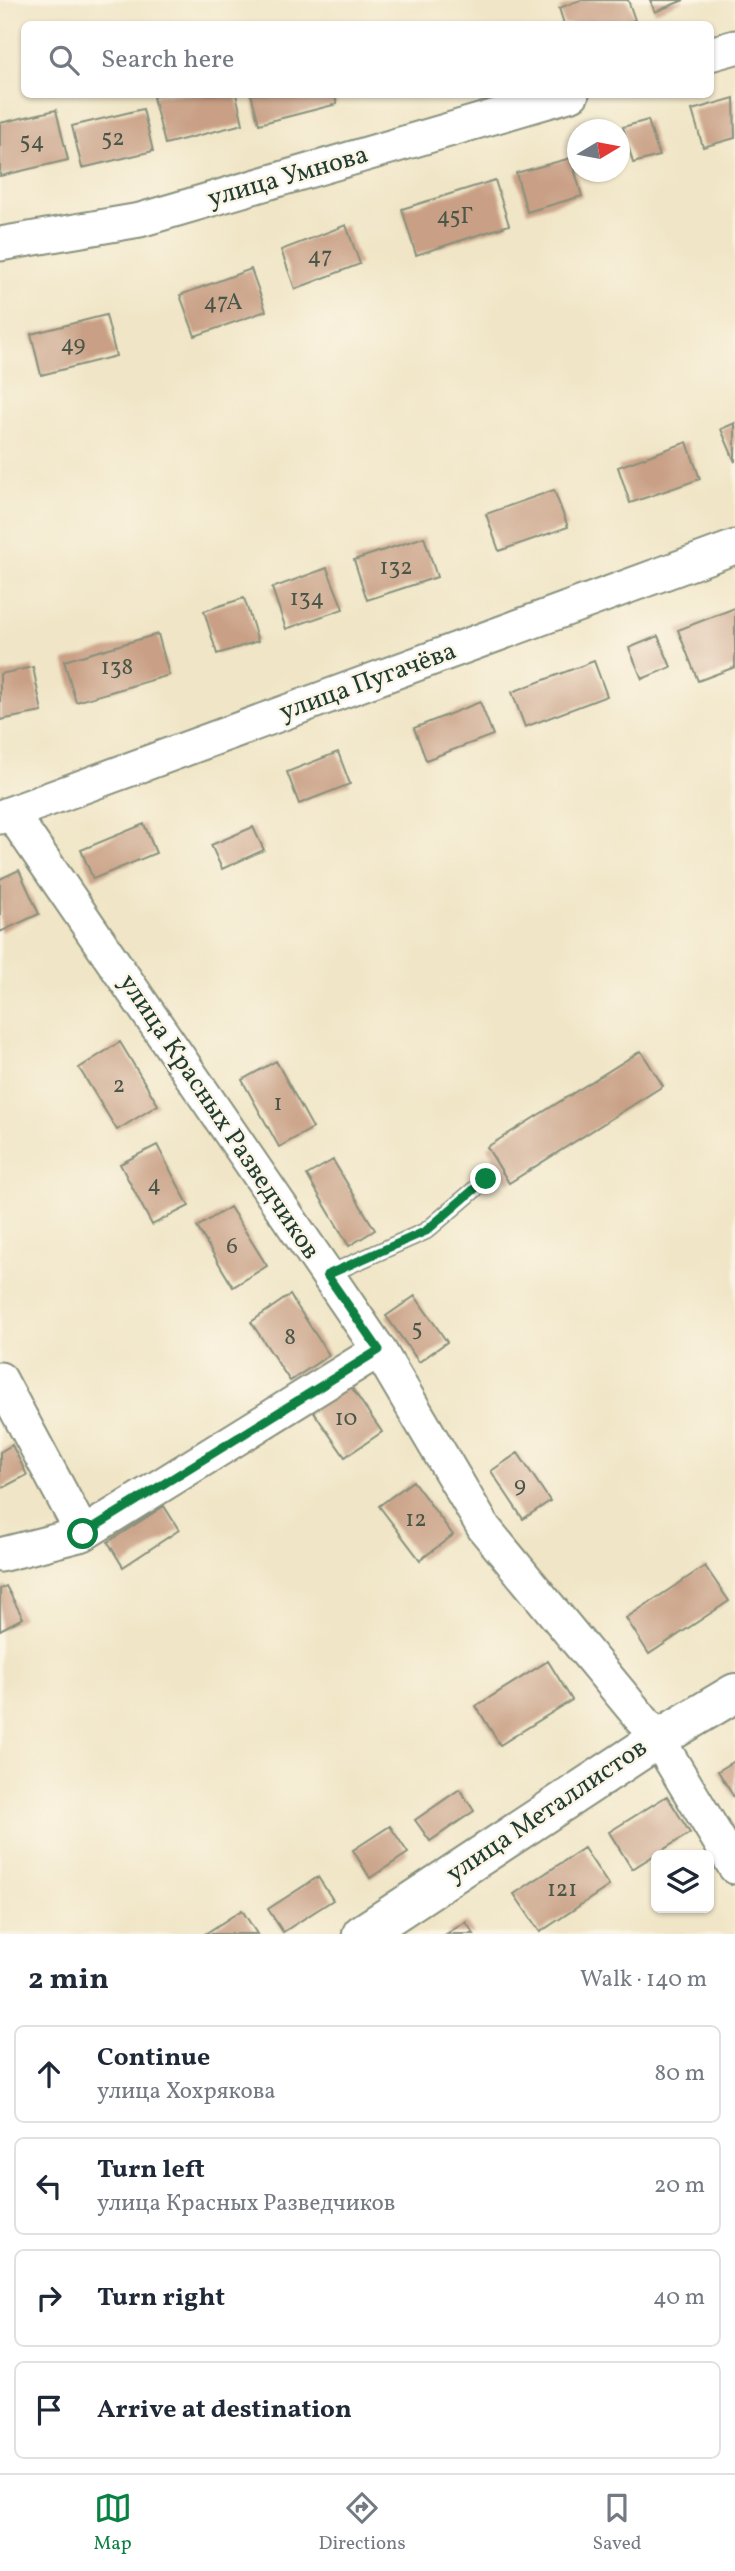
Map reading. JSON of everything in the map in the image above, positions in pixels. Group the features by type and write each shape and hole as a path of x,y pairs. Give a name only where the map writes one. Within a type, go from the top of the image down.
{"street":[{"path":"714,53 735,47"},
{"name":"улица Умнова","path":"0,244 140,220 558,98"},
{"name":"улица Пугачёва","path":"6,815 735,547"},
{"name":"улица Красных Разведчиков","path":"6,815 379,1350 484,1528 657,1738 735,1867"},
{"path":"0,1555 83,1534 379,1350"},
{"path":"0,1379 83,1534"},
{"name":"улица Металлистов","path":"362,1934 657,1738 735,1693"}],"lane":[{"path":"327,1275 426,1231 486,1179"}],"building":[{"path":"581,0 628,0 635,20 563,21 559,8"},
{"path":"650,0 684,0 655,12"},
{"path":"153,98 237,98 243,124 165,144"},
{"path":"252,98 335,98 337,104 259,124"},
{"path":"734,98 735,138 703,147 692,110"},
{"path":"143,109 153,151 82,168 72,126"},
{"path":"56,110 68,160 0,176 0,123"},
{"path":"648,120 659,156 633,163 630,152 630,125"},
{"path":"567,159 567,182 578,182 582,196 527,212 516,173"},
{"path":"495,180 509,225 416,255 402,209"},
{"path":"346,225 360,264 295,289 281,250"},
{"path":"251,269 266,311 195,336 180,295"},
{"path":"106,315 116,356 41,375 31,334"},
{"path":"735,423 735,462 721,429"},
{"path":"687,442 700,479 630,503 618,467"},
{"path":"554,490 568,527 499,551 486,514"},
{"path":"424,537 437,577 367,600 354,560"},
{"path":"327,568 343,609 286,629 272,588"},
{"path":"244,598 258,641 217,654 204,611"},
{"path":"735,608 735,667 698,681 678,630"},
{"path":"158,634 169,675 76,702 64,661"},
{"path":"658,636 671,667 642,679 629,648"},
{"path":"594,661 607,696 525,727 512,692"},
{"path":"33,667 42,712 0,720 0,674"},
{"path":"480,702 493,735 426,760 414,728"},
{"path":"338,752 350,784 299,804 287,772"},
{"path":"144,824 156,853 93,879 81,850"},
{"path":"253,827 264,850 222,869 211,845"},
{"path":"19,870 39,914 0,932 0,879"},
{"path":"120,1042 158,1105 117,1130 79,1068"},
{"path":"641,1051 663,1086 509,1183 487,1147"},
{"path":"276,1061 313,1128 279,1147 242,1080"},
{"path":"157,1145 189,1206 152,1225 120,1164"},
{"path":"333,1160 375,1230 349,1246 307,1175"},
{"path":"230,1207 267,1266 233,1287 197,1227"},
{"path":"290,1295 329,1355 290,1381 251,1322"},
{"path":"415,1296 447,1342 419,1362 386,1316"},
{"path":"347,1381 382,1432 345,1457 310,1407"},
{"path":"12,1445 27,1475 0,1489 0,1452"},
{"path":"518,1453 550,1501 523,1519 491,1471"},
{"path":"413,1481 453,1535 420,1560 379,1506"},
{"path":"164,1506 179,1530 123,1567 108,1542"},
{"path":"705,1566 729,1601 649,1654 626,1618"},
{"path":"6,1586 23,1618 0,1630 0,1589"},
{"path":"548,1661 572,1700 500,1745 476,1706"},
{"path":"735,1761 735,1799 718,1771"},
{"path":"460,1789 474,1811 430,1841 415,1820"},
{"path":"667,1796 690,1833 663,1850 651,1850 651,1857 632,1869 609,1832"},
{"path":"390,1826 408,1853 370,1878 353,1850"},
{"path":"584,1848 609,1886 540,1932 514,1894"},
{"path":"318,1877 333,1900 283,1932 268,1909"},
{"path":"242,1910 257,1934 205,1934"},
{"path":"466,1922 474,1934 446,1934"}],"route":[{"path":"83,1534 379,1350 327,1275 426,1231 486,1179"}]}
